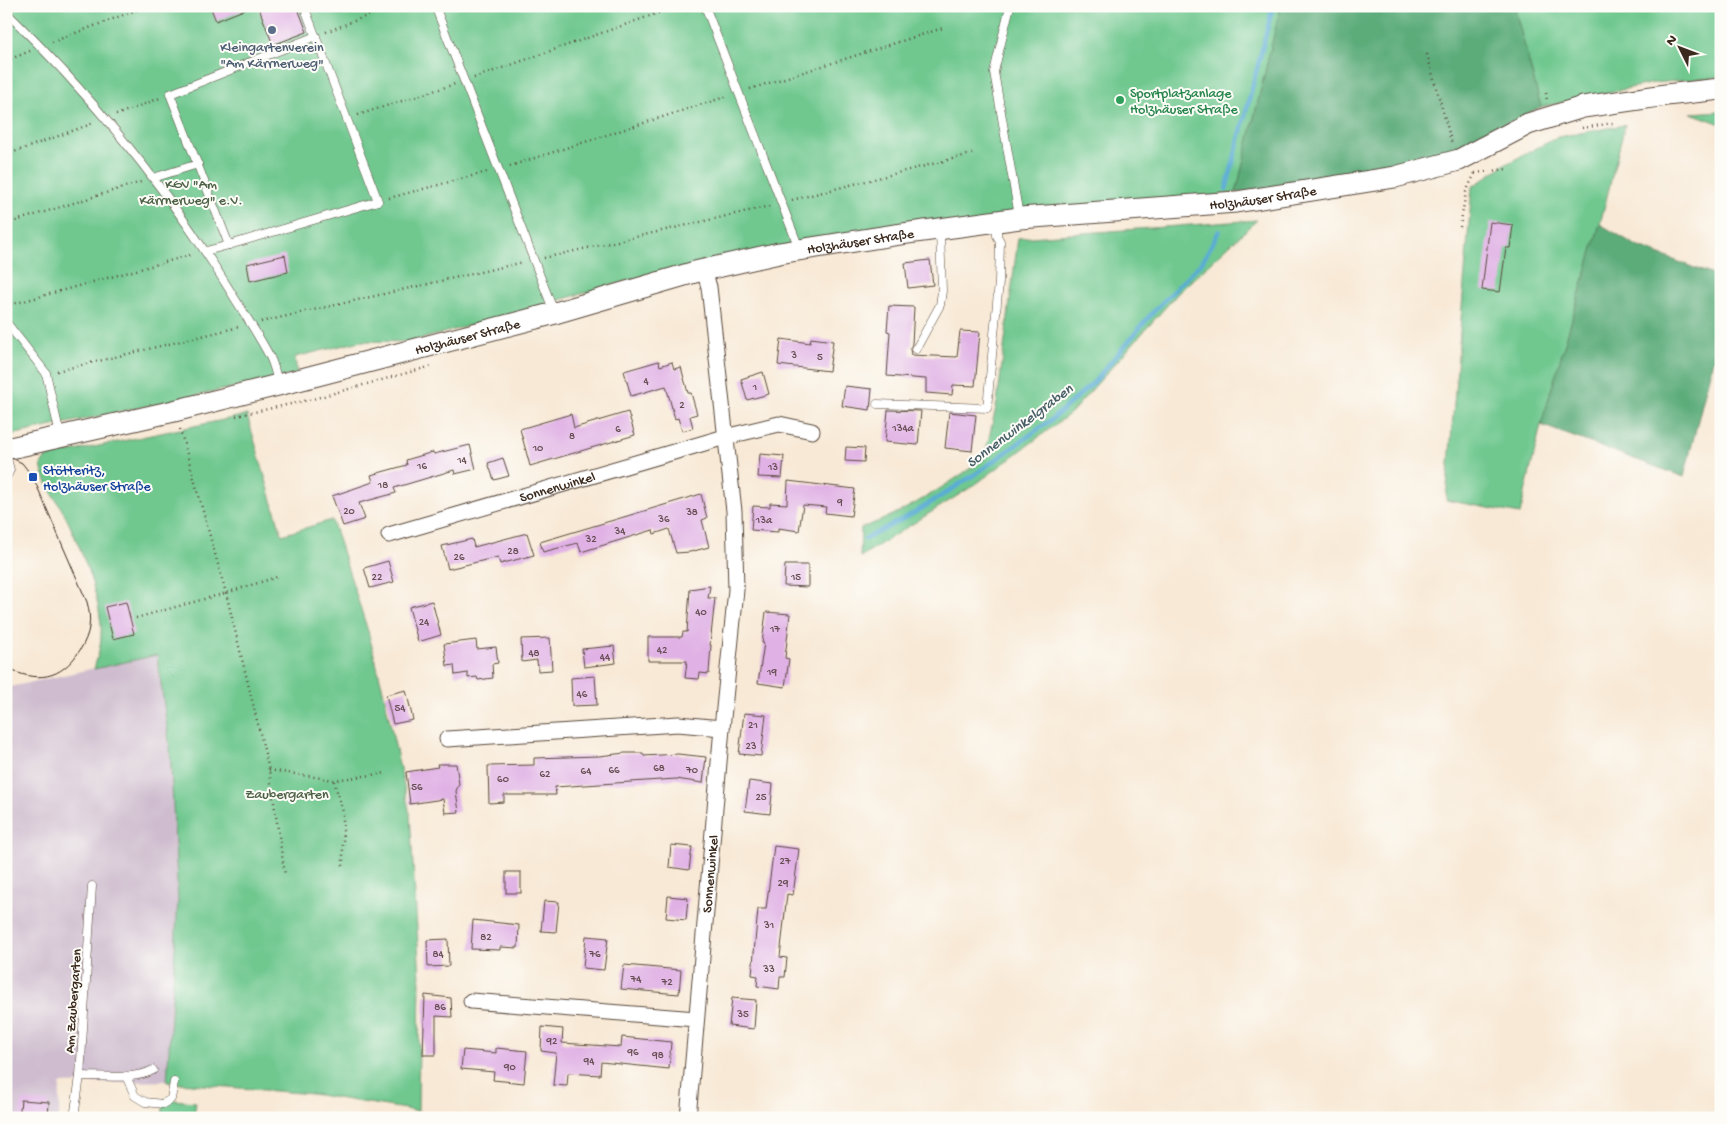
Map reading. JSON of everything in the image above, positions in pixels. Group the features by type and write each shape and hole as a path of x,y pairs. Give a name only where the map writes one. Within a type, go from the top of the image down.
{"main road":[{"name":"Holzhäuser Straße","path":"6,449 279,385 555,313 704,270 779,253 1020,218 1236,202 1395,176 1468,170 1528,124 1584,107 1721,89"}],"street":[{"name":"Sonnenwinkel","path":"688,1118 736,590 734,511 709,287 704,270"},
{"name":"Sonnenwinkel","path":"389,535 725,437 779,424 812,431"},
{"path":"447,739 678,724 722,728"},
{"path":"471,1001 696,1019"}],"lane":[{"path":"206,251 378,202 304,6"},
{"path":"435,6 555,313"},
{"path":"706,6 800,250"},
{"path":"1005,6 1008,16"},
{"path":"1010,6 994,72 1020,218"},
{"path":"6,12 42,47 105,119 153,178 206,251 271,359 279,385"},
{"path":"229,245 170,94 316,36"},
{"path":"153,178 198,164"},
{"path":"877,404 987,408 999,282 1000,241 997,236 997,221"},
{"path":"916,349 940,305 942,291 940,229"},
{"path":"6,322 46,374 61,437"},
{"path":"6,455 10,470 6,478"},
{"name":"Am Zaubergarten","path":"74,1118 80,1076 92,886"},
{"path":"80,1076 126,1076 146,1074 154,1070"},
{"path":"126,1076 135,1096 145,1102 163,1104 171,1099 174,1082"}],"path":[{"path":"6,61 147,6"},
{"path":"316,36 392,6"},
{"path":"347,118 465,81 678,6"},
{"path":"378,202 499,169 943,28"},
{"path":"1427,54 1454,150 1468,170 1460,227"},
{"path":"6,155 170,94"},
{"path":"1575,129 1622,121"},
{"path":"46,374 781,203 975,153"},
{"path":"1468,170 1483,169"},
{"path":"6,224 153,178"},
{"path":"6,306 206,251"},
{"path":"309,400 433,366"},
{"path":"174,411 226,593 269,770 285,874"},
{"path":"136,618 280,576"},
{"path":"269,770 334,780 386,773"},
{"path":"334,780 343,812 343,868"}],"shaded area":[{"path":"157,654 170,748 178,900 167,1081 60,1084 59,1118 6,1118 6,688"}],"green space":[{"name":"KGV \"Am Kärrnerweg\" e.V.","path":"6,6 1281,6 1236,193 659,272 411,342 361,341 295,357 297,374 6,436"},
{"path":"1281,6 1514,6 1541,107 1454,150 1383,170 1236,193"},
{"path":"1514,6 1721,6 1721,77 1654,83 1541,107"},
{"path":"1721,111 1721,124 1691,113"},
{"path":"1625,125 1600,224 1541,425 1520,514 1446,500 1472,187 1504,165 1558,137"},
{"path":"1257,220 1179,292 1071,413 976,484 860,557 861,528 909,507 940,489 984,459 997,403 1018,238"},
{"path":"1600,224 1637,246 1721,278 1721,328 1684,477 1541,425"},
{"name":"Zaubergarten","path":"247,415 282,535 332,520 368,631 382,686 410,814 420,978 418,1111 312,1094 167,1082 178,900 170,748 157,655 94,669 100,648 101,621 94,590 76,540 64,513 47,484 41,465 46,457"},
{"path":"164,1099 196,1102 194,1118 162,1118"}],"building":[{"path":"210,6 251,6 251,7 216,21"},
{"path":"258,6 297,6 307,32 273,45"},
{"path":"1490,222 1513,225 1510,248 1506,248 1500,292 1482,290"},
{"path":"285,255 288,272 250,281 247,264"},
{"path":"930,260 933,285 908,288 905,263"},
{"path":"889,306 914,307 911,355 957,357 960,331 980,332 975,386 953,385 952,395 926,393 926,379 887,376 890,332 887,331"},
{"path":"811,338 833,341 829,371 778,365 781,339 810,343"},
{"path":"659,361 660,366 672,362 674,369 681,367 688,393 691,393 697,414 690,416 693,428 682,431 678,418 675,419 666,386 631,396 624,371"},
{"path":"763,372 769,394 747,400 741,379"},
{"path":"845,386 872,389 870,410 842,406"},
{"path":"888,410 921,411 918,445 885,442"},
{"path":"628,412 635,435 530,466 520,429 571,414 574,428"},
{"path":"949,412 976,415 972,451 945,448"},
{"path":"470,445 476,469 455,474 454,470 394,488 396,493 359,503 365,519 343,526 332,496 373,482 371,475 407,465 406,460 433,452 434,454"},
{"path":"846,447 865,448 864,462 845,461"},
{"path":"760,454 784,456 782,478 758,477"},
{"path":"503,458 509,476 494,480 488,463"},
{"path":"788,481 855,489 851,516 825,513 826,507 803,505 799,531 778,528 778,532 751,530 753,506 770,507 770,503 787,504"},
{"path":"701,494 707,518 702,520 709,547 690,552 676,553 669,529 654,534 653,530 581,552 578,543 543,552 540,542"},
{"path":"527,533 534,555 500,564 498,557 448,569 442,546 472,539 474,547"},
{"path":"388,561 394,582 370,588 364,568"},
{"path":"785,565 808,565 808,587 784,586"},
{"path":"710,586 708,598 715,598 709,674 700,673 699,679 685,678 687,661 648,661 648,637 682,637 683,632 687,632 690,589"},
{"path":"432,601 441,635 418,642 409,607"},
{"path":"126,602 134,634 113,639 105,607"},
{"path":"766,612 790,614 785,658 789,659 785,687 758,683"},
{"path":"550,638 552,670 538,671 537,660 522,662 521,639"},
{"path":"476,640 477,649 496,647 498,663 492,664 493,678 478,680 477,677 468,678 468,673 455,675 454,665 447,666 444,644"},
{"path":"614,646 616,663 584,667 582,649"},
{"path":"595,676 597,705 572,706 571,678"},
{"path":"406,690 413,720 393,724 386,695"},
{"path":"744,713 766,715 761,756 739,754"},
{"path":"643,753 644,756 678,754 706,757 703,783 676,779 555,787 556,795 504,795 504,802 489,803 488,766 534,765 534,758 599,756"},
{"path":"437,764 456,764 459,784 456,791 459,812 445,813 443,799 410,804 406,772 438,767"},
{"path":"749,781 773,784 770,814 745,811"},
{"path":"671,845 692,847 689,870 669,867"},
{"path":"774,846 799,849 793,895 787,894 780,957 787,958 785,977 780,977 779,989 757,986 758,976 752,975 758,909 766,909"},
{"path":"506,872 521,872 521,893 506,893"},
{"path":"668,896 688,898 686,920 666,918"},
{"path":"544,901 559,902 556,932 541,931"},
{"path":"473,920 519,925 518,948 500,947 500,950 471,949"},
{"path":"586,936 608,938 604,970 583,968"},
{"path":"448,939 449,966 428,967 427,940"},
{"path":"624,965 681,970 679,994 621,989"},
{"path":"425,995 451,998 452,1017 436,1016 436,1055 423,1055"},
{"path":"732,998 756,1000 754,1029 729,1026"},
{"path":"542,1027 563,1029 562,1043 621,1047 622,1037 671,1042 669,1069 601,1062 600,1075 568,1073 567,1086 553,1085 556,1053 541,1051"},
{"path":"496,1048 527,1051 524,1083 493,1080 494,1072 461,1069 463,1050 496,1053"},
{"path":"21,1100 49,1102 48,1118 19,1118"}],"waterway":[{"name":"Sonnenwinkelgraben","path":"1226,190 1273,6"},
{"name":"Sonnenwinkelgraben","path":"865,539 916,512 977,473 1051,420 1094,382 1154,311 1202,262 1219,231"}],"tram line":[{"path":"6,455 22,463 33,477 87,602 90,621 88,633 80,650 65,668 48,676 38,677 17,673 6,668"}],"place":[{"name":"Kleingartenverein \"Am Kärrnerweg\"","path":"272,30"},
{"name":"Sportplatzanlage Holzhäuser Straße","path":"1120,100"},
{"name":"Stötteritz, Holzhäuser Straße","path":"33,477"}]}
